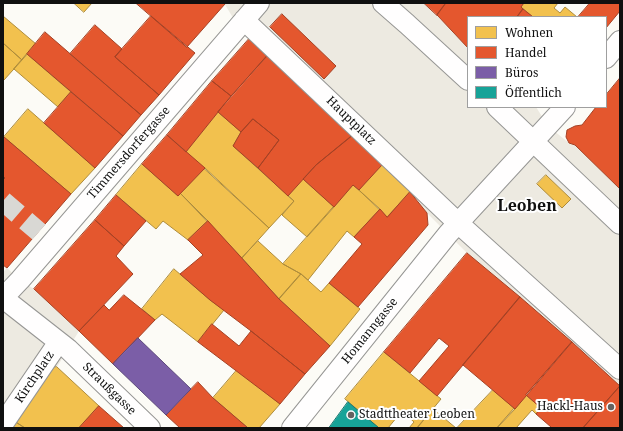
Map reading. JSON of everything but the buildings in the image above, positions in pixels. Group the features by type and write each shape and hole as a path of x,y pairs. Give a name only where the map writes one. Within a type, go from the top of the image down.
{"street":[{"path":"241,23 259,3"},
{"path":"383,3 467,79"},
{"name":"Hauptplatz","path":"241,23 453,228 620,369"},
{"name":"Timmersdorfergasse","path":"20,280 45,237 241,23"},
{"path":"607,57 620,41"},
{"path":"498,108 620,224"},
{"path":"453,228 564,108"},
{"name":"Homanngasse","path":"292,428 453,228"},
{"name":"Kirchplatz","path":"7,418 63,346 3,298 20,280"},
{"name":"Straußgasse","path":"63,346 150,428"}],"shaded area":[{"path":"224,3 424,3 467,47 467,108 537,108 548,126 569,143 575,145 620,189 620,386 572,342 467,253 427,213 410,192 238,26","holes":["282,15 336,66 324,78 270,27","546,175 571,199 537,184"]},
{"path":"7,268 20,280 34,289 79,331 57,367 45,368 15,414 3,406 3,272"}],"tunnel":[{"path":"3,201 39,232"}],"place":[{"name":"Hackl-Haus","path":"611,407"},
{"name":"Stadttheater Leoben","path":"351,415"}],"district":[{"name":"Leoben","path":"527,206"}]}
